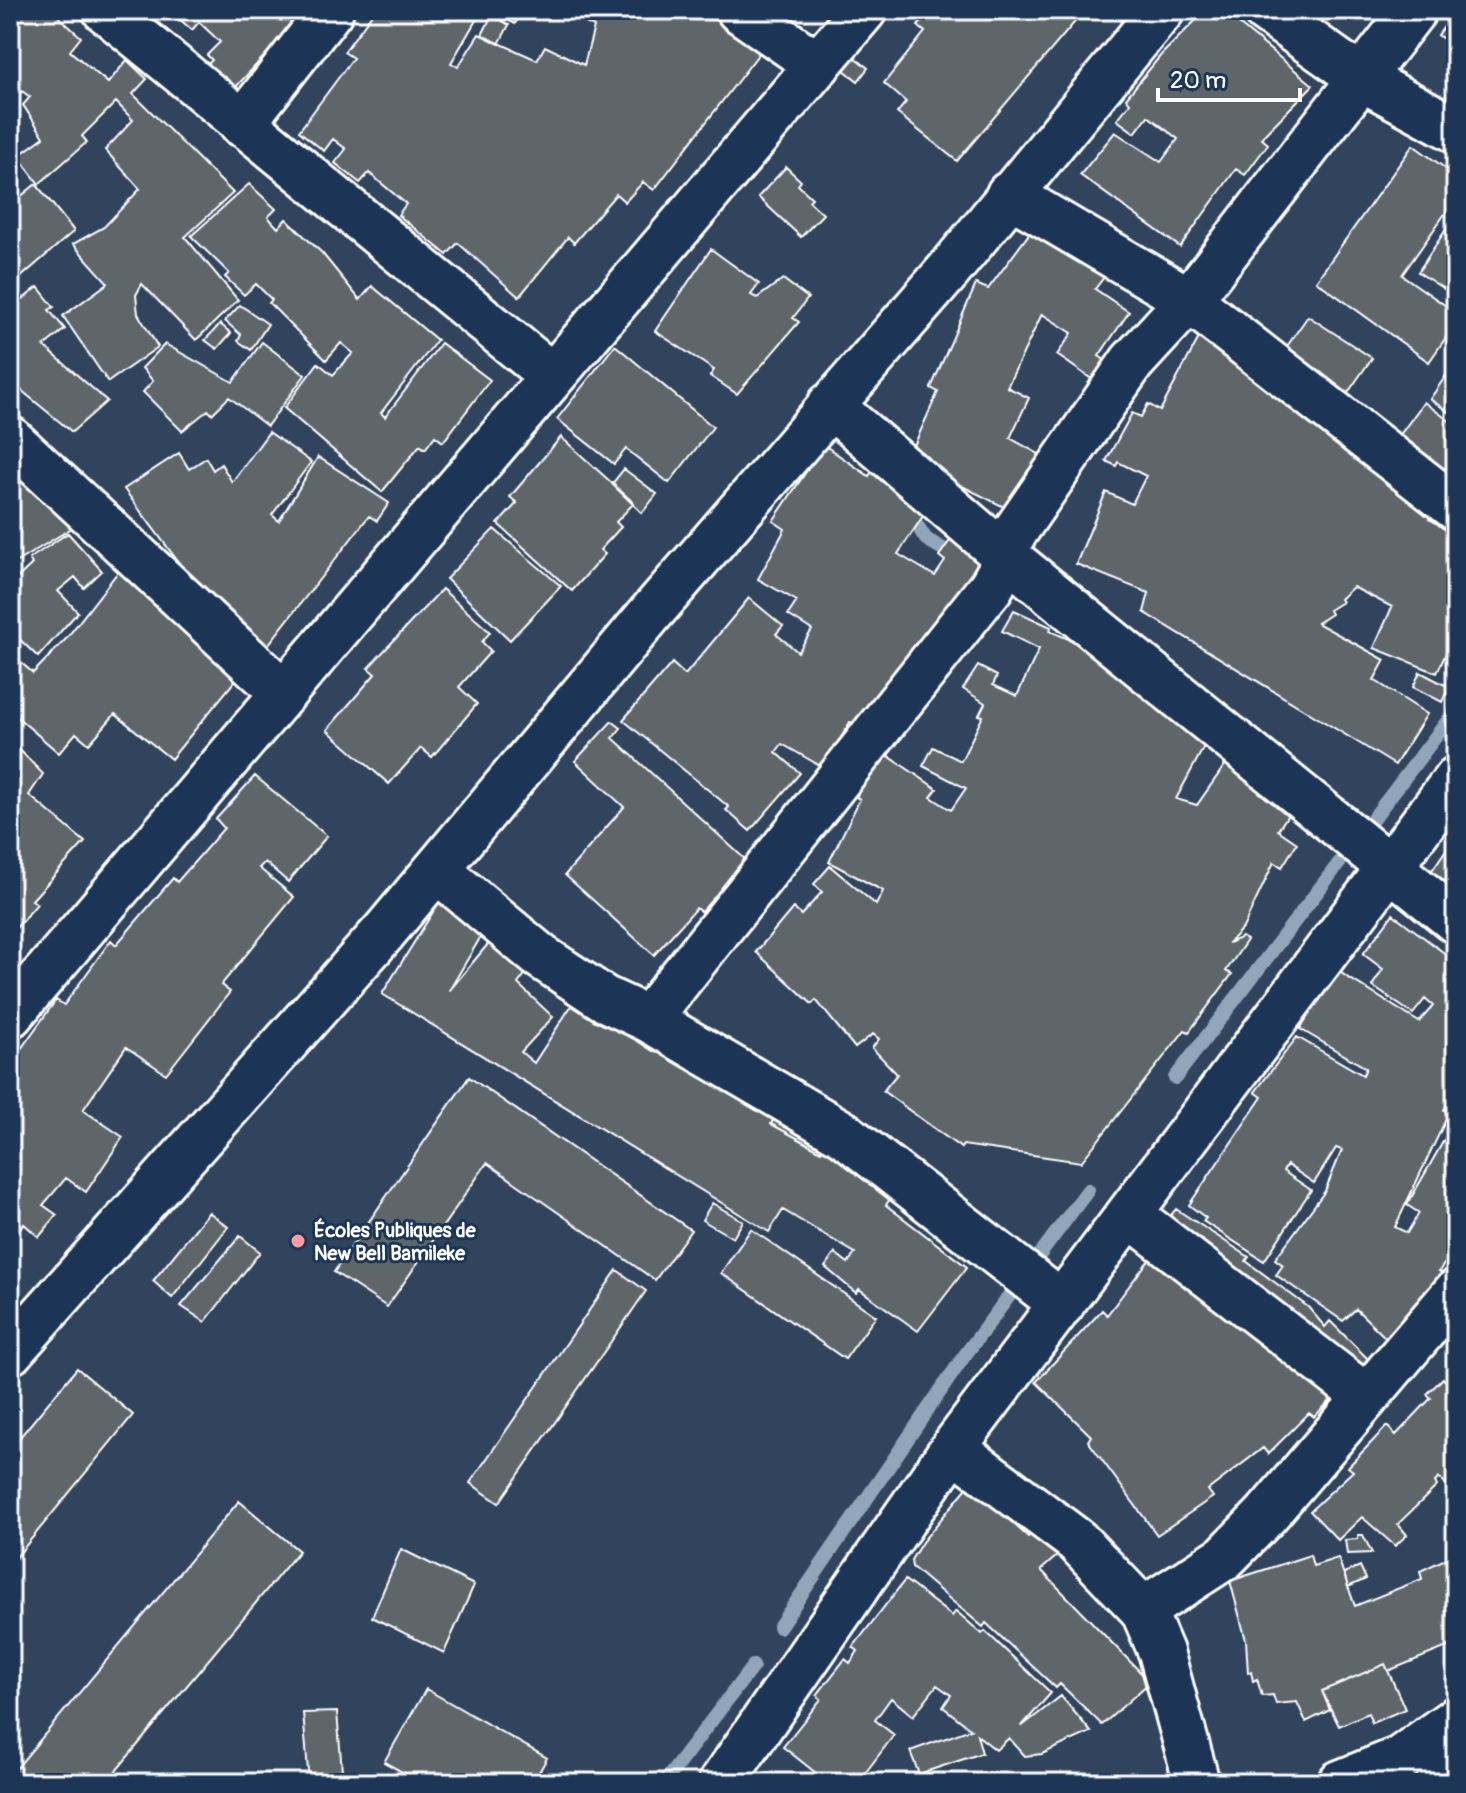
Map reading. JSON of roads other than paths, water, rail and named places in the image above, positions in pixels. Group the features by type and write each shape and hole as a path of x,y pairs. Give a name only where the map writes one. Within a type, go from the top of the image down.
{"street":[{"path":"105,10 551,375"},
{"path":"242,124 331,10"},
{"path":"739,10 818,65"},
{"path":"11,1011 864,10"},
{"path":"10,1352 437,870 830,405 950,269 1162,10"},
{"path":"1265,10 1361,78 1456,130"},
{"path":"648,1019 991,587 1004,564 1001,552 1132,362 1189,300 1414,10"},
{"path":"1009,194 1189,300 1456,508"},
{"path":"830,405 1001,552 1456,921"},
{"path":"10,439 284,693"},
{"path":"721,1783 953,1448 1456,779"},
{"path":"437,870 540,956 605,999 648,1019 844,1134 1062,1304"},
{"path":"1129,1214 1365,1396"},
{"path":"1143,1610 1225,1557 1266,1515 1456,1292"},
{"path":"953,1448 1077,1541 1143,1610 1161,1652 1197,1783"},
{"path":"1340,1783 1400,1759 1456,1719"},
{"path":"1439,1783 1456,1771"}],"waterway":[{"path":"913,519 926,539 958,558"},
{"path":"1175,1078 1456,710"},
{"path":"779,1627 965,1355 1088,1190"},
{"path":"664,1783 753,1666"}],"place":[{"name":"Écoles Publiques de New Bell Bamileke","path":"298,1241"}]}
